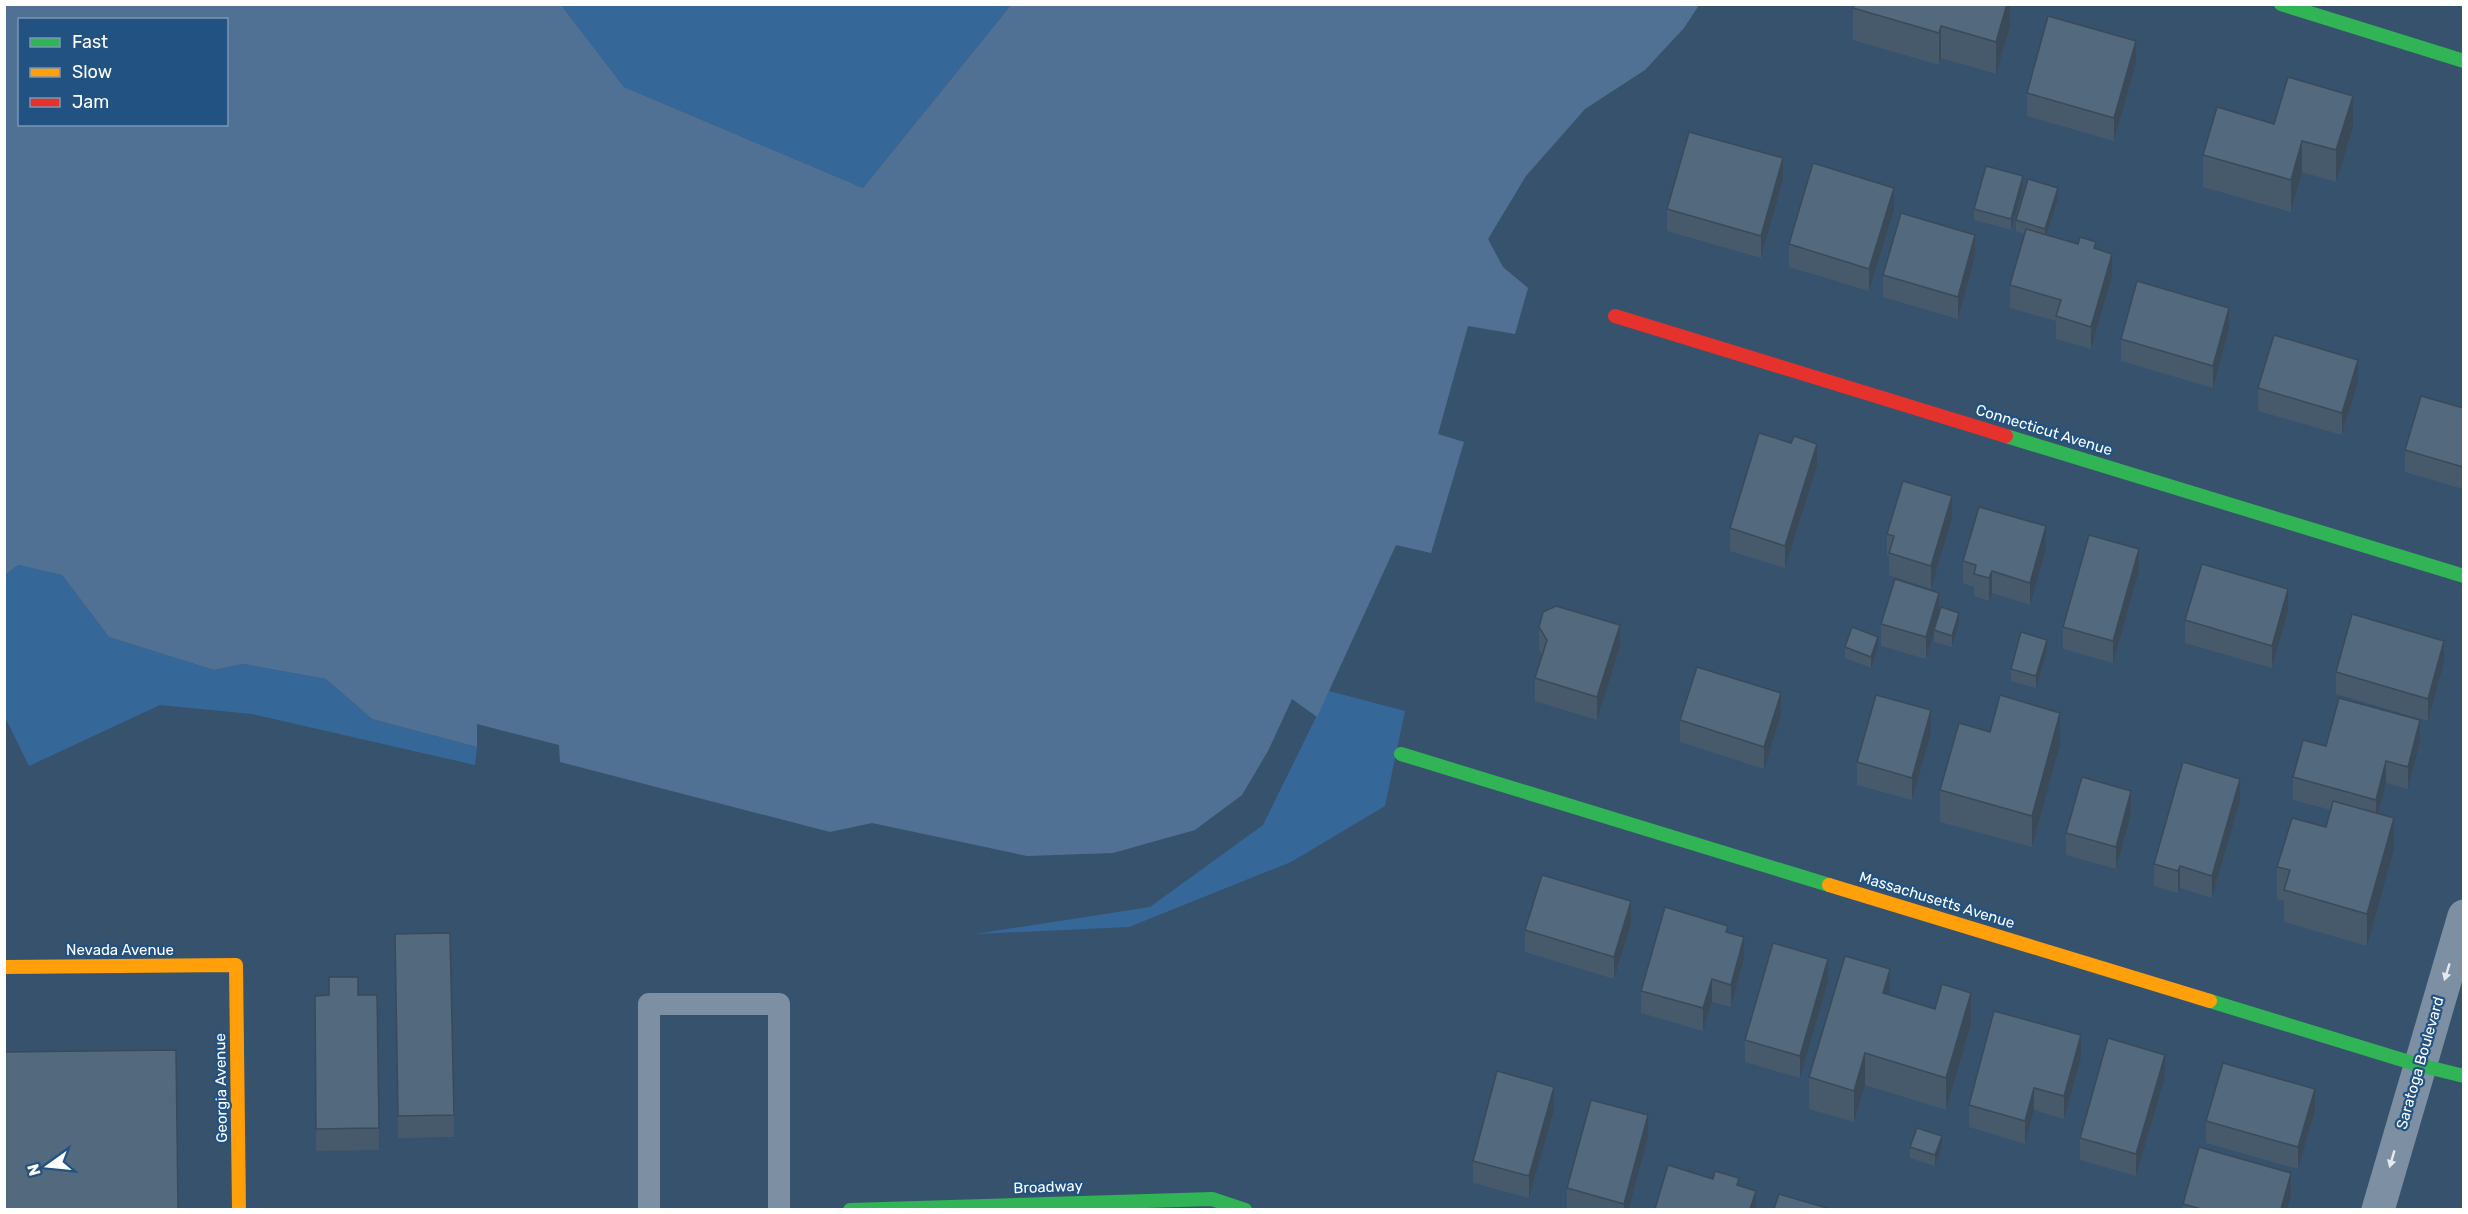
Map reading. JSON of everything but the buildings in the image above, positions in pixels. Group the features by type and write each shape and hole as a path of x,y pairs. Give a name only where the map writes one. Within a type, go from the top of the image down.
{"street":[{"path":"2281,4 2463,60"},
{"name":"Connecticut Avenue","path":"1615,316 2463,576"},
{"name":"Massachusetts Avenue","path":"1401,754 2419,1065 2463,1076"},
{"name":"Saratoga Boulevard","path":"2378,1209 2463,916"},
{"name":"Nevada Avenue","path":"4,967 236,965"},
{"name":"Georgia Avenue","path":"236,965 239,1209"},
{"name":"Broadway","path":"850,1209 1212,1199 1245,1209"}],"lane":[{"path":"649,1209 649,1004 779,1004 779,1209"}],"shaded area":[{"path":"5,4 561,5 624,87 863,188 1011,5 1699,5 1684,28 1645,70 1585,109 1526,176 1488,239 1503,267 1528,288 1515,334 1468,326 1438,434 1464,442 1431,553 1396,545 1317,717 1292,699 1268,751 1242,795 1195,830 1113,853 1027,856 872,823 830,832 560,762 559,745 477,724 477,747 372,719 326,679 243,664 214,670 109,637 62,575 18,565 5,575"},
{"path":"561,5 1011,5 863,188 624,87"},
{"path":"18,565 62,575 109,637 214,670 243,664 326,679 372,719 477,747 475,765 252,714 160,705 29,766 5,717 5,575"},
{"path":"1329,691 1405,711 1385,806 1291,862 1129,927 975,934 1150,907 1263,825"}],"traffic: fast":[{"path":"2281,4 2464,61"},
{"path":"2006,436 2464,576"},
{"path":"1401,754 1829,885"},
{"path":"2210,1001 2419,1065 2464,1076"},
{"path":"850,1210 1212,1199 1245,1210"}],"traffic: slow":[{"path":"1829,885 2210,1001"},
{"path":"4,967 236,965 239,1210"}],"traffic: jam":[{"path":"1615,316 2006,436"}]}
